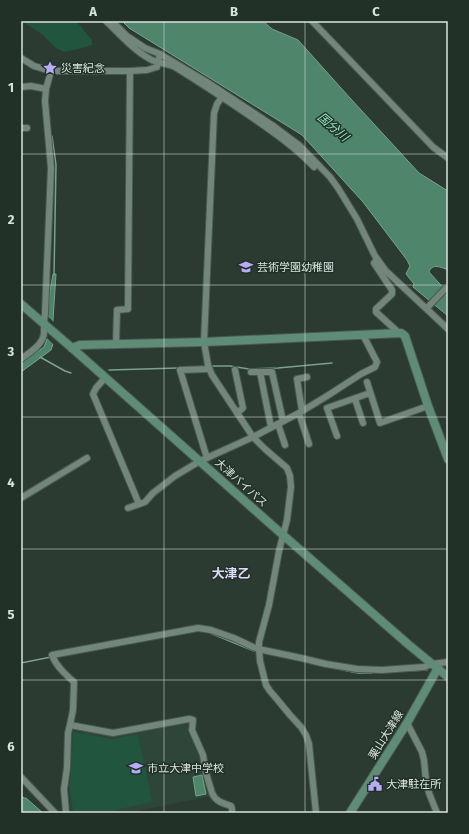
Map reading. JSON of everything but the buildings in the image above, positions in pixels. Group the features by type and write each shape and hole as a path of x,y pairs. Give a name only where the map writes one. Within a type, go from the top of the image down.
{"main road":[{"name":"大津バイパス","path":"21,304 105,378 203,460 283,535 448,677"},
{"path":"72,348 80,345 204,342 401,333 404,336 448,460"},
{"name":"栗山大津線","path":"350,813 406,723 435,666"}],"street":[{"path":"106,21 131,46 149,59 158,63 172,65 222,97 286,142 305,157 343,195"},
{"path":"112,21 127,36 145,48 160,54 245,106 300,146 330,177 343,195 377,259 391,275 428,307 433,315 448,329"},
{"path":"312,21 433,147 448,158"},
{"path":"21,58 34,66 51,71 130,71 147,70 157,67 160,54"},
{"path":"21,359 40,344 44,334 45,325 51,168 44,100 51,71"},
{"path":"116,344 117,310 128,309 130,71"},
{"path":"21,87 31,86 46,89"},
{"path":"222,97 217,104 214,113 204,342 208,365 212,375 253,437 287,468 290,476 291,487 287,520 269,605 259,642 259,649 260,661 266,685 306,735 309,744 316,813"},
{"path":"377,259 374,263 392,290 392,294 376,309 376,312 398,333"},
{"path":"428,307 447,289"},
{"path":"128,508 145,502 153,493 175,476 203,460 253,437 301,412 361,374 375,367 377,362 363,335"},
{"path":"203,460 180,370 209,369"},
{"path":"235,370 243,408 237,413"},
{"path":"251,372 272,372 285,445"},
{"path":"260,372 271,427"},
{"path":"307,377 297,379 301,412 309,444"},
{"path":"105,378 93,394 139,504"},
{"path":"367,382 380,423 428,406"},
{"path":"337,436 327,408 370,393"},
{"path":"355,399 363,423"},
{"path":"21,498 87,458"},
{"path":"66,813 64,789 67,768 68,733 73,710 74,682 61,670 52,654 198,628 211,630 234,638 253,648 326,664 357,669 382,670 424,667 435,666 448,662"},
{"path":"70,725 113,733 189,719 193,720 192,730 203,755 206,773 212,793 220,802 231,806 232,813"},
{"path":"406,723 422,752 426,781 437,813"},
{"path":"21,777 55,813"}],"shaded area":[{"path":"25,21 76,21 92,40 92,45 64,52 56,48 43,35 25,23"},
{"name":"市立大津中学校","path":"190,723 211,796 128,813 71,813 68,785 73,730 112,736"},
{"path":"73,732 112,739 138,734 152,802 115,810 115,813 76,813 73,811 70,788"}],"water":[{"name":"国分川","path":"122,21 263,21 272,29 298,40 419,173 448,191 448,270 440,267 432,267 429,272 448,293 448,316 413,287 414,284 406,274 410,266 407,260 363,202 302,135 129,28"},
{"path":"53,274 56,274 53,344 51,350 21,372 21,363 44,347 47,339 49,297"},
{"path":"202,775 206,794 196,796 193,777"},
{"path":"21,795 26,798 43,813 21,813"}],"pier":[{"path":"47,316 55,323 54,345 46,337"}],"waterway":[{"path":"52,136 56,165 54,275"},
{"path":"40,357 71,373"},
{"path":"211,366 230,366 249,369 332,363"},
{"path":"109,370 178,368"},
{"path":"210,633 254,651"},
{"path":"21,663 51,657"},
{"path":"314,664 322,666"},
{"path":"328,667 358,673 372,673"},
{"path":"407,671 427,670"}],"place":[{"name":"災害紀念","path":"50,68"},
{"name":"芸術学園幼稚園","path":"246,267"},
{"name":"市立大津中学校","path":"136,768"},
{"name":"大津駐在所","path":"375,784"}],"district":[{"name":"大津乙","path":"231,573"}]}
